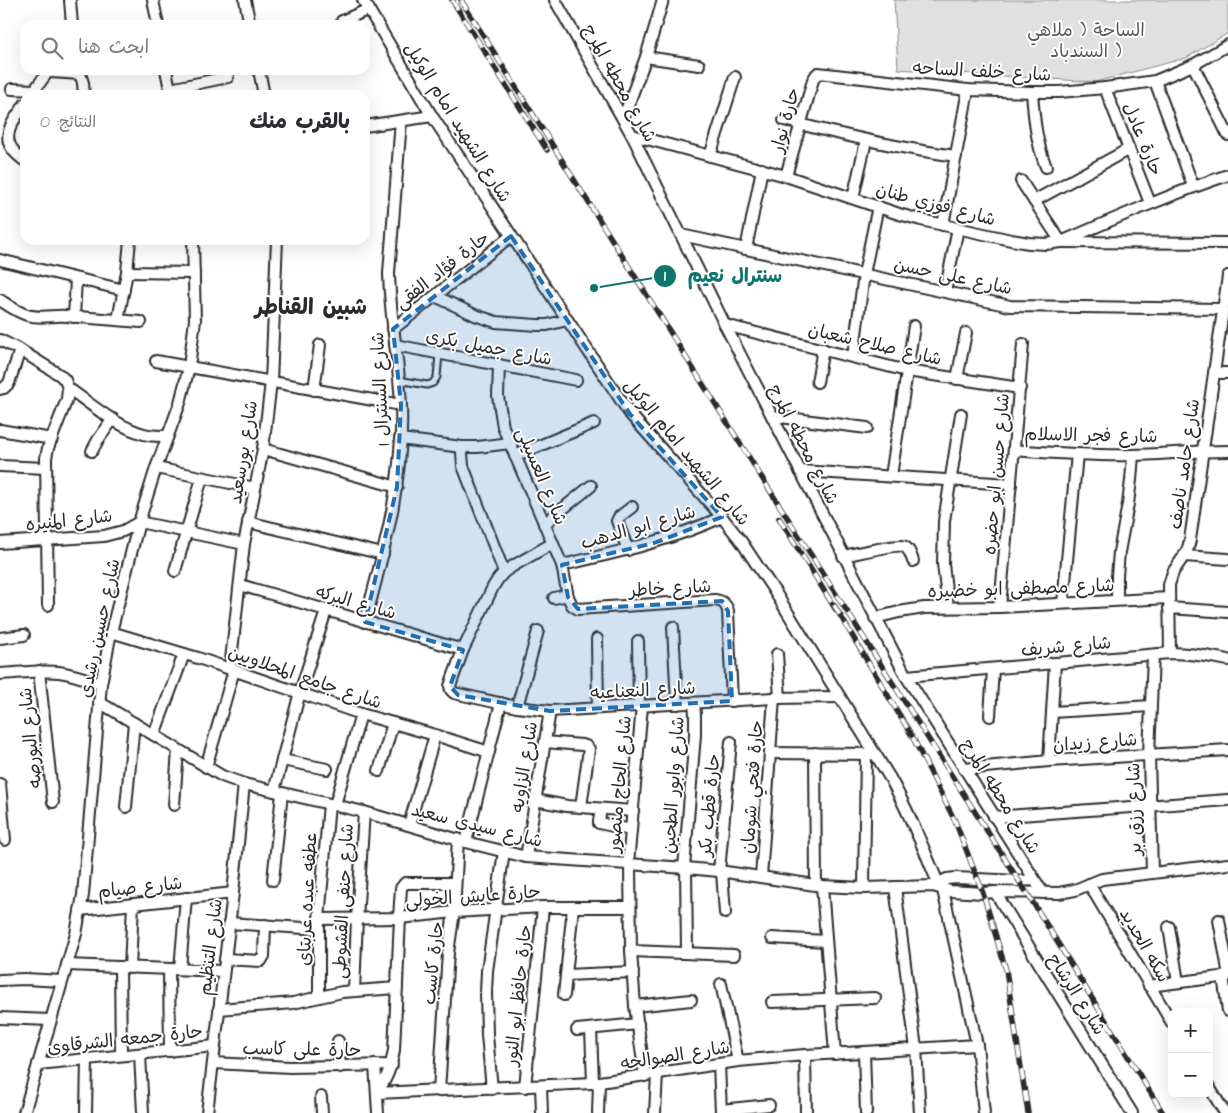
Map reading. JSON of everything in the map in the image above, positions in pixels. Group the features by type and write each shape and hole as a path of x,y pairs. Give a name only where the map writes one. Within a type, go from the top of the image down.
{"street":[{"path":"70,0 72,20"},
{"path":"153,0 157,20"},
{"path":"244,0 249,20"},
{"name":"شارع محطه المرج","path":"555,0 632,135 725,325 906,676 1043,893"},
{"path":"623,119 646,57 663,0"},
{"path":"344,20 366,5"},
{"name":"شارع الشهيد امام الوكيل","path":"366,5 432,116 630,414 722,518 758,566 840,697 871,754 902,799 938,886 977,1045 984,1113"},
{"name":"شارع خلف الساحه","path":"816,74 822,73 968,90 1059,92 1155,81 1193,65 1228,45"},
{"path":"646,57 699,64"},
{"path":"1193,65 1228,135"},
{"name":"حارة نوار","path":"786,176 816,74"},
{"path":"34,90 46,75"},
{"path":"81,75 84,90"},
{"path":"167,75 170,90"},
{"path":"260,75 263,90"},
{"path":"178,90 228,77"},
{"path":"710,156 735,77"},
{"path":"1155,81 1193,186"},
{"name":"حارة عادل","path":"1105,88 1150,203"},
{"path":"12,89 20,90"},
{"path":"943,225 968,90"},
{"path":"1032,92 1036,134 1046,166"},
{"path":"20,112 8,133 8,142 20,156"},
{"path":"370,127 432,116"},
{"name":"شارع السنترال 1","path":"365,622 383,554 396,487 400,439 401,405 389,273 401,120"},
{"path":"784,120 866,141 956,156"},
{"path":"0,125 12,124"},
{"name":"شارع فوزي طنان","path":"632,135 786,176 906,216 1029,243 1046,244 1060,242 1150,203 1228,175"},
{"path":"853,198 866,141"},
{"path":"1034,201 1129,149"},
{"path":"746,249 762,169"},
{"path":"1021,181 1060,242 1228,243"},
{"path":"853,357 864,274 878,206"},
{"path":"945,292 958,228"},
{"name":"شارع على حسن","path":"681,235 1010,306 1223,308"},
{"name":"حارة فؤاد الفقى","path":"393,329 511,236"},
{"path":"118,320 127,272 130,245"},
{"name":"شارع حسين رشدى","path":"24,1113 76,934 85,875 101,684 110,632 139,522 156,468 180,403 189,367 195,320 193,245"},
{"name":"شارع بورسعيد","path":"206,767 232,670 244,544 262,449 271,382 277,245"},
{"path":"0,260 124,290"},
{"path":"127,272 194,272"},
{"name":"شارع حامد ناصف","path":"1170,653 1169,584 1173,572 1184,556 1190,540 1214,373 1225,321 1223,308 1228,276"},
{"path":"74,317 76,279"},
{"path":"435,296 496,322 537,326 567,320"},
{"path":"0,300 16,311 26,315 141,322"},
{"name":"شارع صلاح شعبان","path":"725,325 907,371 1020,388"},
{"path":"891,476 914,326"},
{"path":"957,379 966,333"},
{"path":"0,340 60,375 65,380 68,388 67,399 48,448 46,468 48,605"},
{"name":"شارع حسن ابو حضره","path":"1000,607 1023,344"},
{"path":"314,390 320,345"},
{"name":"شارع جميل بكرى","path":"395,345 576,380"},
{"path":"817,382 823,349"},
{"path":"0,389 9,383 20,350"},
{"path":"156,361 401,405"},
{"name":"شارع العسيلى","path":"499,365 498,396 503,427 562,565 568,597"},
{"path":"1214,373 1228,373"},
{"path":"68,388 113,420 130,429 149,435 168,436"},
{"path":"948,607 943,564 944,521 962,414"},
{"path":"772,416 867,428"},
{"path":"92,451 113,420"},
{"path":"515,456 594,423"},
{"path":"0,430 52,439"},
{"path":"400,439 462,447 510,443"},
{"path":"462,447 463,466 504,572"},
{"path":"262,449 396,487"},
{"name":"شارع فجر الاسلام","path":"1014,450 1133,455 1228,451"},
{"path":"1063,603 1077,454"},
{"path":"1117,600 1119,552 1128,504 1133,455"},
{"path":"0,466 46,468"},
{"path":"156,468 255,488"},
{"path":"800,471 1011,484"},
{"path":"175,571 202,478"},
{"path":"544,524 591,486"},
{"path":"628,550 617,521 619,517 632,507"},
{"name":"شارع ابو الدهب","path":"562,565 628,550 680,535 722,518"},
{"path":"139,522 244,544"},
{"name":"شارع المنيره","path":"0,543 104,536 123,531 139,522"},
{"path":"248,522 383,554"},
{"path":"463,650 493,587 504,572 553,544"},
{"path":"843,556 893,546 902,546 910,551 913,561"},
{"path":"1184,556 1228,559"},
{"name":"شارع البركه","path":"240,586 463,650"},
{"path":"554,598 568,597"},
{"name":"شارع خاطر","path":"568,597 572,605 578,609 722,601 728,611 732,701"},
{"name":"شارع مصطفى ابو خضيره","path":"876,618 915,609 1000,607 1117,600 1169,603 1228,612"},
{"path":"273,880 278,792 282,760 300,692 326,610"},
{"path":"672,628 676,704"},
{"path":"517,706 538,631"},
{"name":"شارع جامع المحلاويين","path":"110,632 184,654 361,714 489,752"},
{"path":"0,638 24,635"},
{"path":"597,639 598,708"},
{"name":"شارع الحاج منصور","path":"638,641 641,706 629,864 631,951 635,1006 645,1076"},
{"name":"شارع النعناعيه","path":"463,650 450,686 454,694 501,704 550,711 777,698 840,697"},
{"name":"شارع شريف","path":"906,676 1170,653 1187,653 1228,660"},
{"path":"154,735 184,654"},
{"name":"حارة فتحي شومان","path":"761,877 770,753 777,698 777,654"},
{"name":"شارع رزق بر","path":"1152,873 1149,755 1153,655"},
{"path":"1050,761 1055,663"},
{"path":"990,716 993,669"},
{"path":"0,674 39,671 60,672 81,676 101,684"},
{"name":"شارع البورصه","path":"39,671 52,802"},
{"name":"شارع سيدى سعيد","path":"99,702 206,767 222,776 244,784 364,812 462,841 526,857 685,868 819,885 864,888 938,886"},
{"name":"شارع وابور الطحين","path":"687,953 685,868 695,730 694,703"},
{"name":"حارة كاسب","path":"439,1091 448,953 454,912 455,883 462,841 489,752 501,704"},
{"path":"1052,712 1151,706"},
{"name":"شارع الزاويه","path":"526,857 550,711"},
{"name":"عطفه عبده عربتاى","path":"319,996 319,924 332,804 361,714"},
{"path":"126,807 134,723"},
{"path":"379,771 393,723"},
{"path":"409,825 435,735"},
{"path":"545,742 582,745 589,749 581,807"},
{"name":"حارة قطب بكر","path":"725,914 720,872 731,742"},
{"path":"174,805 178,750"},
{"name":"شارع زيدان","path":"964,768 1228,750"},
{"path":"770,753 871,754 864,888"},
{"path":"815,753 819,885 826,941 834,1054"},
{"path":"282,760 327,769"},
{"path":"0,784 6,840"},
{"name":"شارع التنظيم","path":"207,1113 244,784"},
{"path":"535,800 581,807 633,811"},
{"path":"994,817 1228,800"},
{"path":"600,809 598,822 631,830"},
{"name":"شارع حنفى القشوطى","path":"354,991 364,812"},
{"path":"492,1089 487,1035 487,971 504,852"},
{"path":"938,886 983,893 1059,893 1075,890 1102,879 1228,864"},
{"path":"938,886 947,879 956,878 1034,880"},
{"path":"377,1094 386,1080 392,1065 394,1050 400,888 405,883 455,883"},
{"name":"سكه الحديد","path":"1090,884 1168,1017"},
{"path":"895,887 916,1049 920,1113"},
{"name":"شارع الرشاح","path":"995,892 1132,1113"},
{"name":"شارع صيام","path":"80,910 233,893"},
{"path":"170,1051 175,969 186,898"},
{"path":"121,1055 125,967 133,904"},
{"name":"حارة حافظ ابو النور","path":"525,1087 543,907"},
{"path":"564,995 574,907"},
{"name":"حارة عايش الخولى","path":"229,923 265,925 319,924 357,919 400,918 496,909 630,907"},
{"path":"1219,920 1226,974 1228,1011"},
{"path":"225,959 258,961 264,959 265,925"},
{"path":"1168,927 1178,982"},
{"path":"772,938 826,941"},
{"path":"631,951 734,955"},
{"path":"67,965 223,971"},
{"path":"566,975 633,972"},
{"path":"1149,986 1226,974"},
{"path":"0,980 62,981"},
{"path":"721,984 738,1061"},
{"path":"219,1009 293,1003 342,992 397,988"},
{"path":"772,1002 875,998"},
{"path":"635,1006 691,1000"},
{"path":"0,1018 50,1020"},
{"path":"577,1030 638,1024"},
{"path":"591,1029 598,1113"},
{"path":"338,1041 340,1067"},
{"name":"شارع الصوالحه","path":"377,1094 596,1083 738,1061 805,1055 977,1045"},
{"name":"حارة جمعه الشرقاوى","path":"38,1064 215,1046"},
{"path":"864,1052 866,1113"},
{"path":"140,1054 143,1113"},
{"path":"805,1055 806,1113"},
{"path":"86,1113 87,1059"},
{"name":"حارة على كاسب","path":"213,1063 290,1067 392,1065"},
{"path":"719,1064 721,1112 769,1105"},
{"path":"375,1065 378,1113"},
{"path":"655,1113 657,1074"},
{"path":"541,1086 542,1113"},
{"path":"1213,1094 1225,1113"},
{"path":"321,1097 322,1113"}],"lane":[{"path":"398,380 430,385 437,378 439,354"}],"highlighted area":[{"path":"511,236 630,414 722,517 654,543 562,565 568,597 578,609 722,601 728,611 732,701 550,711 458,695 450,686 463,650 365,622 397,487 401,405 393,329"}],"green space":[{"name":"الساحة ( ملاهي السندباد )","path":"894,0 1228,0 1228,33 1186,58 1095,82 898,69"}],"railway":[{"path":"452,0 547,150"},
{"path":"461,0 769,489 1027,893 1163,1113"},
{"path":"779,518 836,610"},
{"path":"834,605 912,736 955,821 983,893 1006,970 1028,1113"}],"place":[{"name":"سنترال نعيم","path":"594,288"}],"district":[{"name":"شبين القناطر","path":"311,306"}]}
